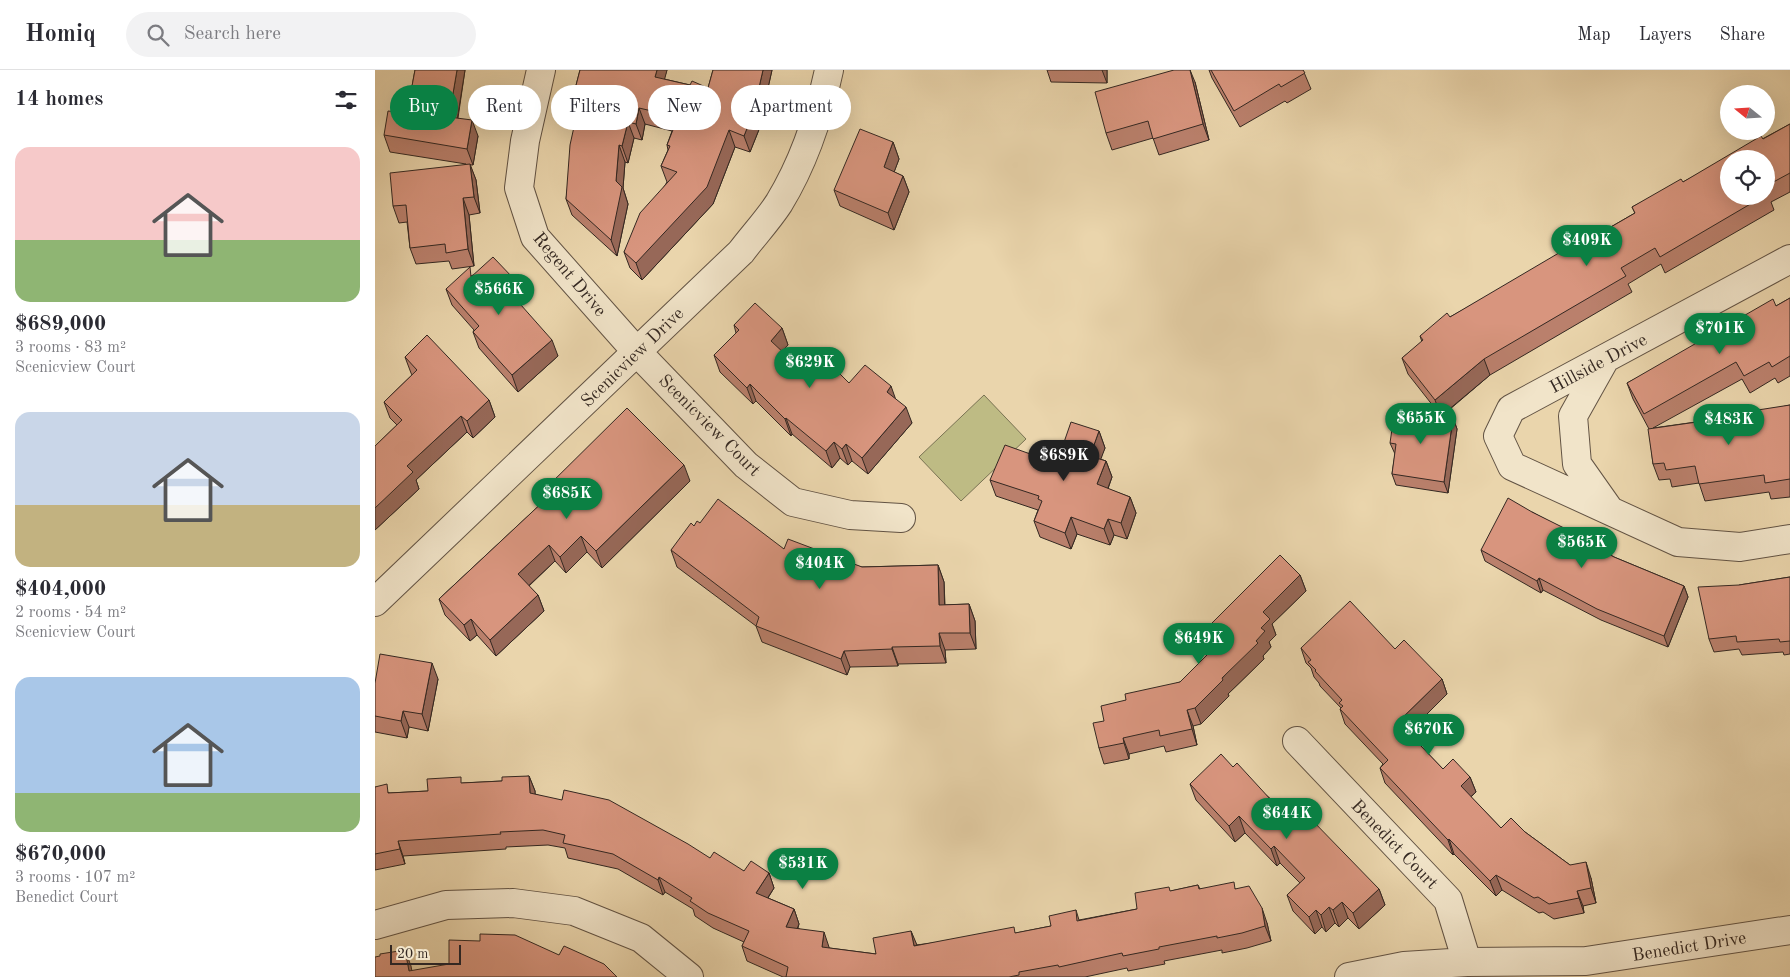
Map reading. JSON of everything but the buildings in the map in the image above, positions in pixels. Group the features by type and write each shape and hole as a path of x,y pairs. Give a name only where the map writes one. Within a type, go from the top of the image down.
{"street":[{"name":"Regent Drive","path":"541,70 525,141 519,188 535,237 637,352"},
{"name":"Scenicview Drive","path":"375,602 741,252 778,204 807,149 823,98 829,70"},
{"name":"Hillside Drive","path":"1608,508 1512,466 1498,436 1511,409 1790,259"},
{"name":"Scenicview Court","path":"637,352 746,465 793,502 849,515 901,518"},
{"path":"1605,359 1573,416 1577,464 1608,508 1678,542 1740,548 1790,539"},
{"name":"Benedict Court","path":"1297,741 1449,900 1467,962"},
{"path":"375,925 446,904 513,903 574,912 641,938 689,977"},
{"name":"Benedict Drive","path":"1349,977 1404,966 1467,962 1586,961 1790,930"}],"shaded area":[{"path":"984,395 1026,439 961,501 919,457"}]}
